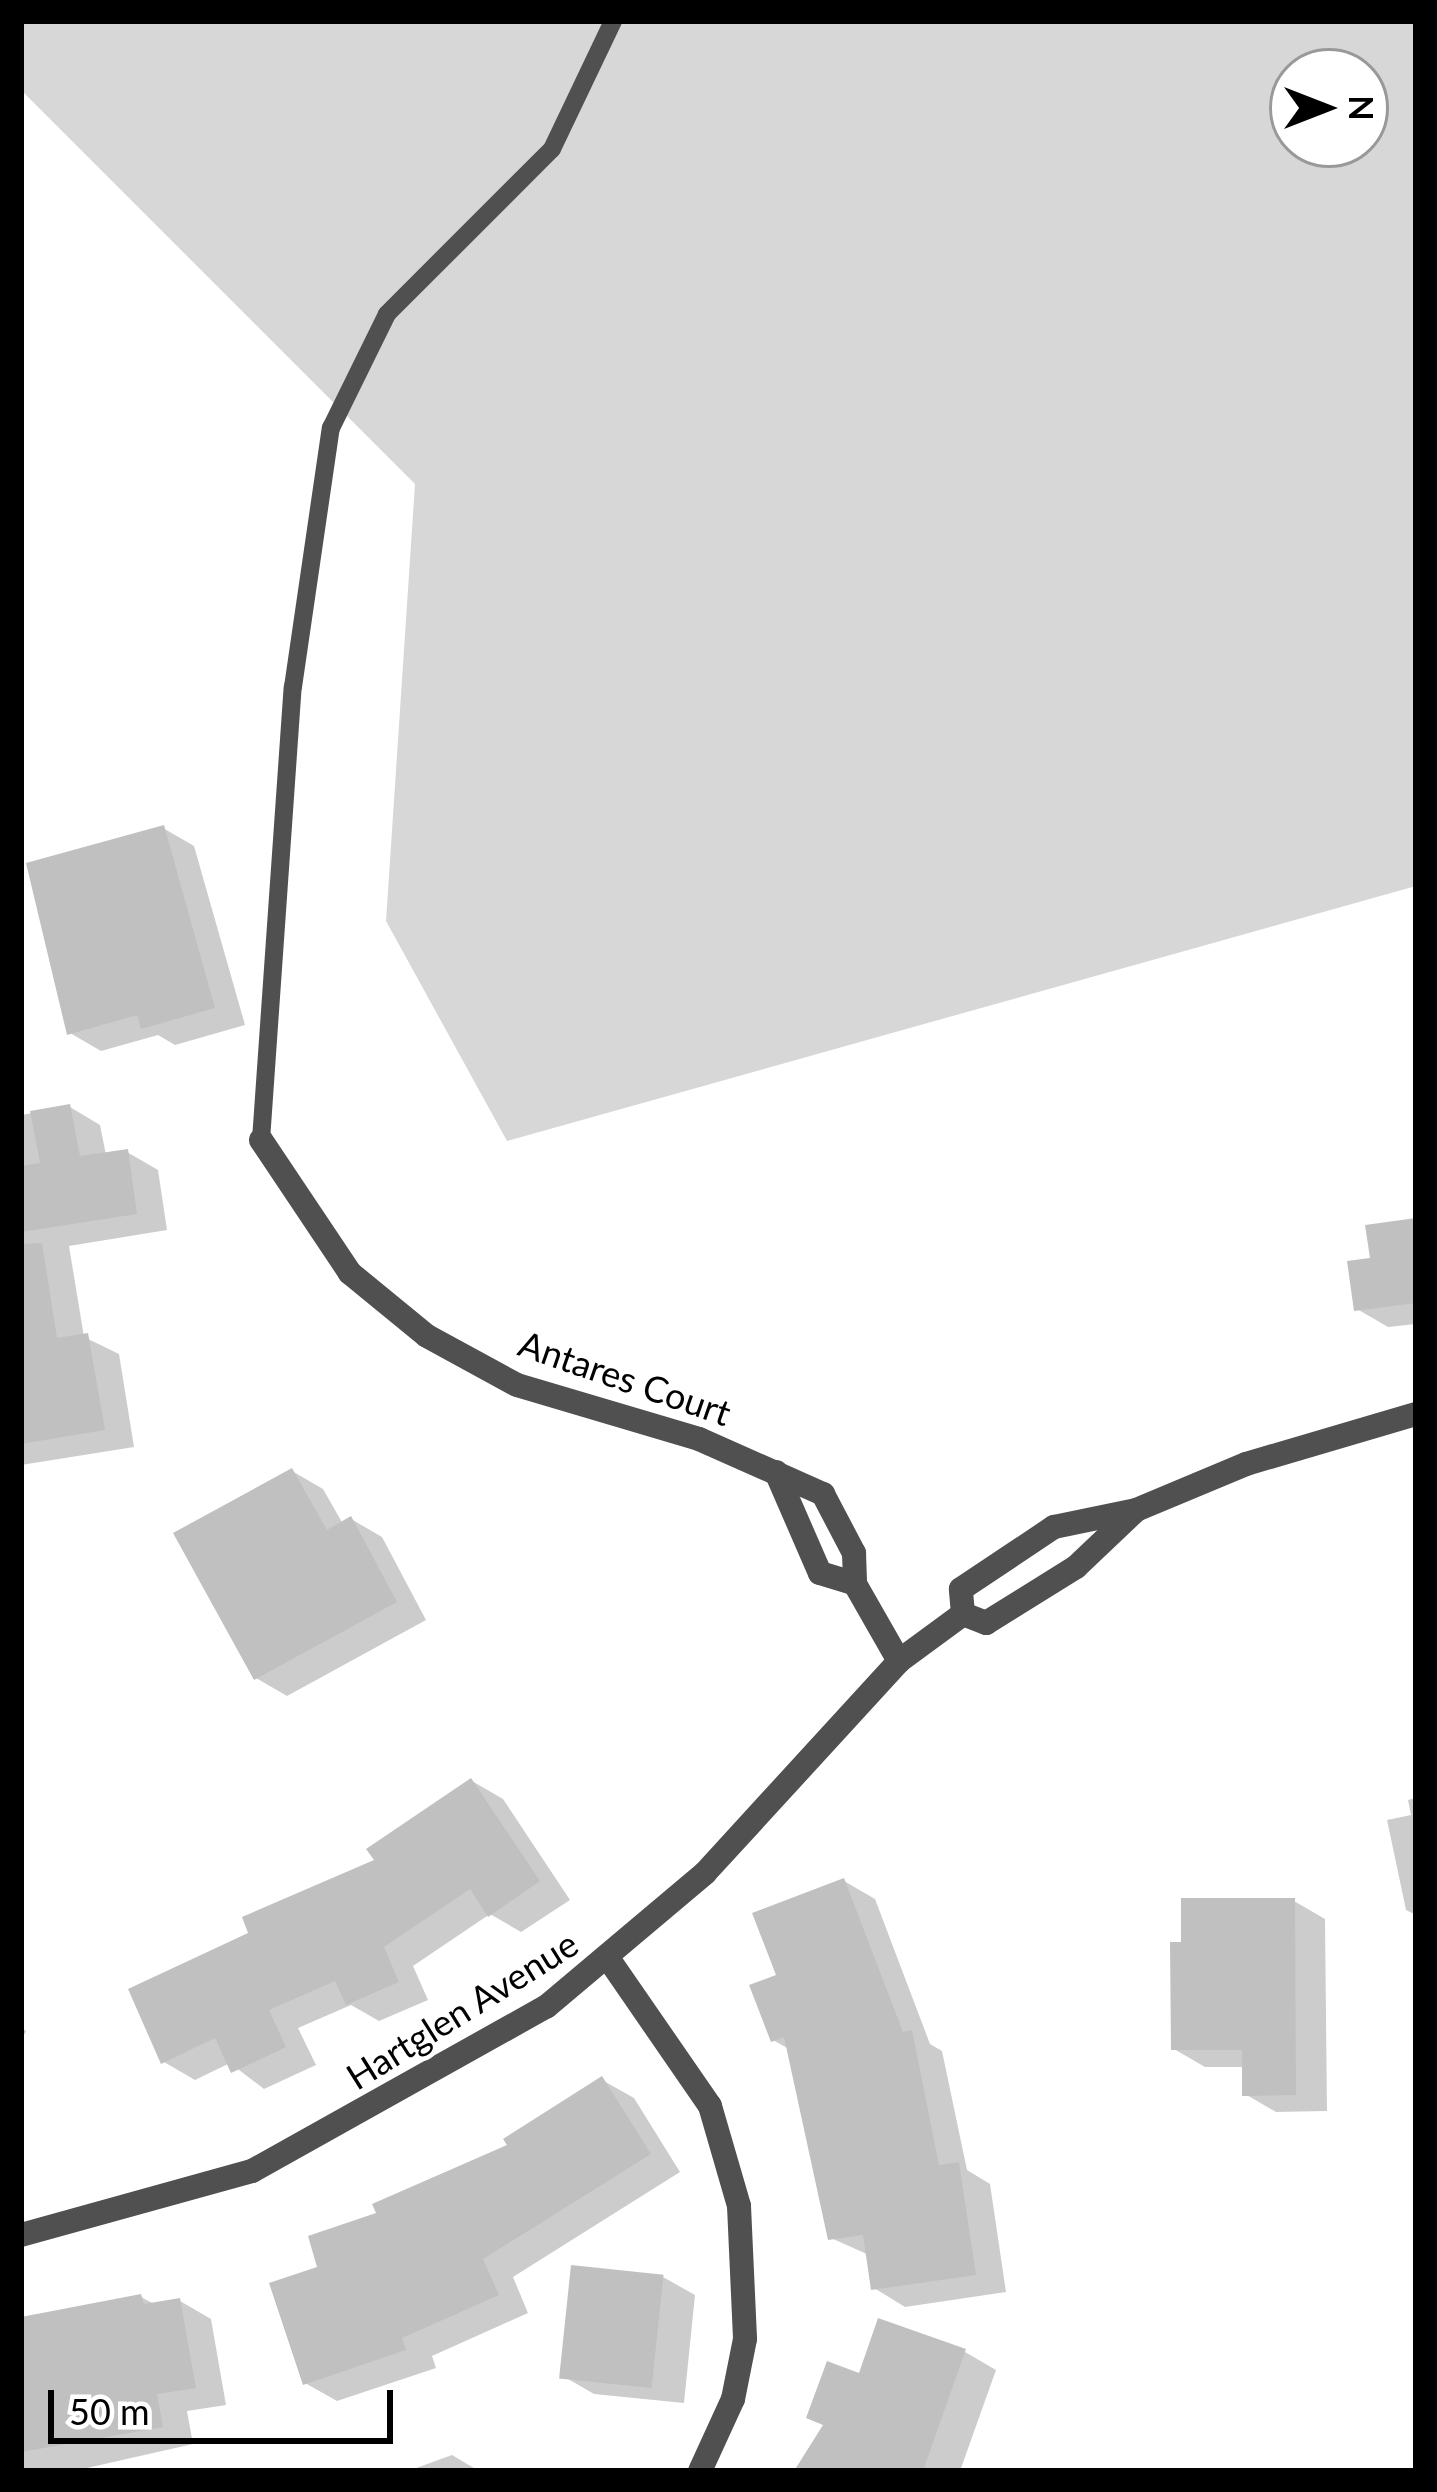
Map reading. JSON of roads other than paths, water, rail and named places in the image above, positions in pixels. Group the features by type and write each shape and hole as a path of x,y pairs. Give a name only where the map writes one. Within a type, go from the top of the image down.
{"street":[{"name":"Antares Court","path":"261,1140 350,1273 427,1336 517,1385 699,1439 823,1494 854,1553 855,1584 899,1661"},
{"name":"Hartglen Avenue","path":"963,1614 961,1589 1054,1527 1136,1510 1246,1464 1416,1414"},
{"name":"Antares Court","path":"776,1472 820,1573 855,1584"},
{"name":"Hartglen Avenue","path":"963,1614 986,1623 1076,1567 1136,1510"},
{"name":"Hartglen Avenue","path":"21,2235 252,2171 527,2019 610,1960 705,1873 899,1661 963,1614"},
{"path":"610,1960 710,2106 740,2206 745,2339 733,2399 700,2471"}],"lane":[{"path":"261,1140 293,687 331,428 387,314 552,149 613,21"}]}
